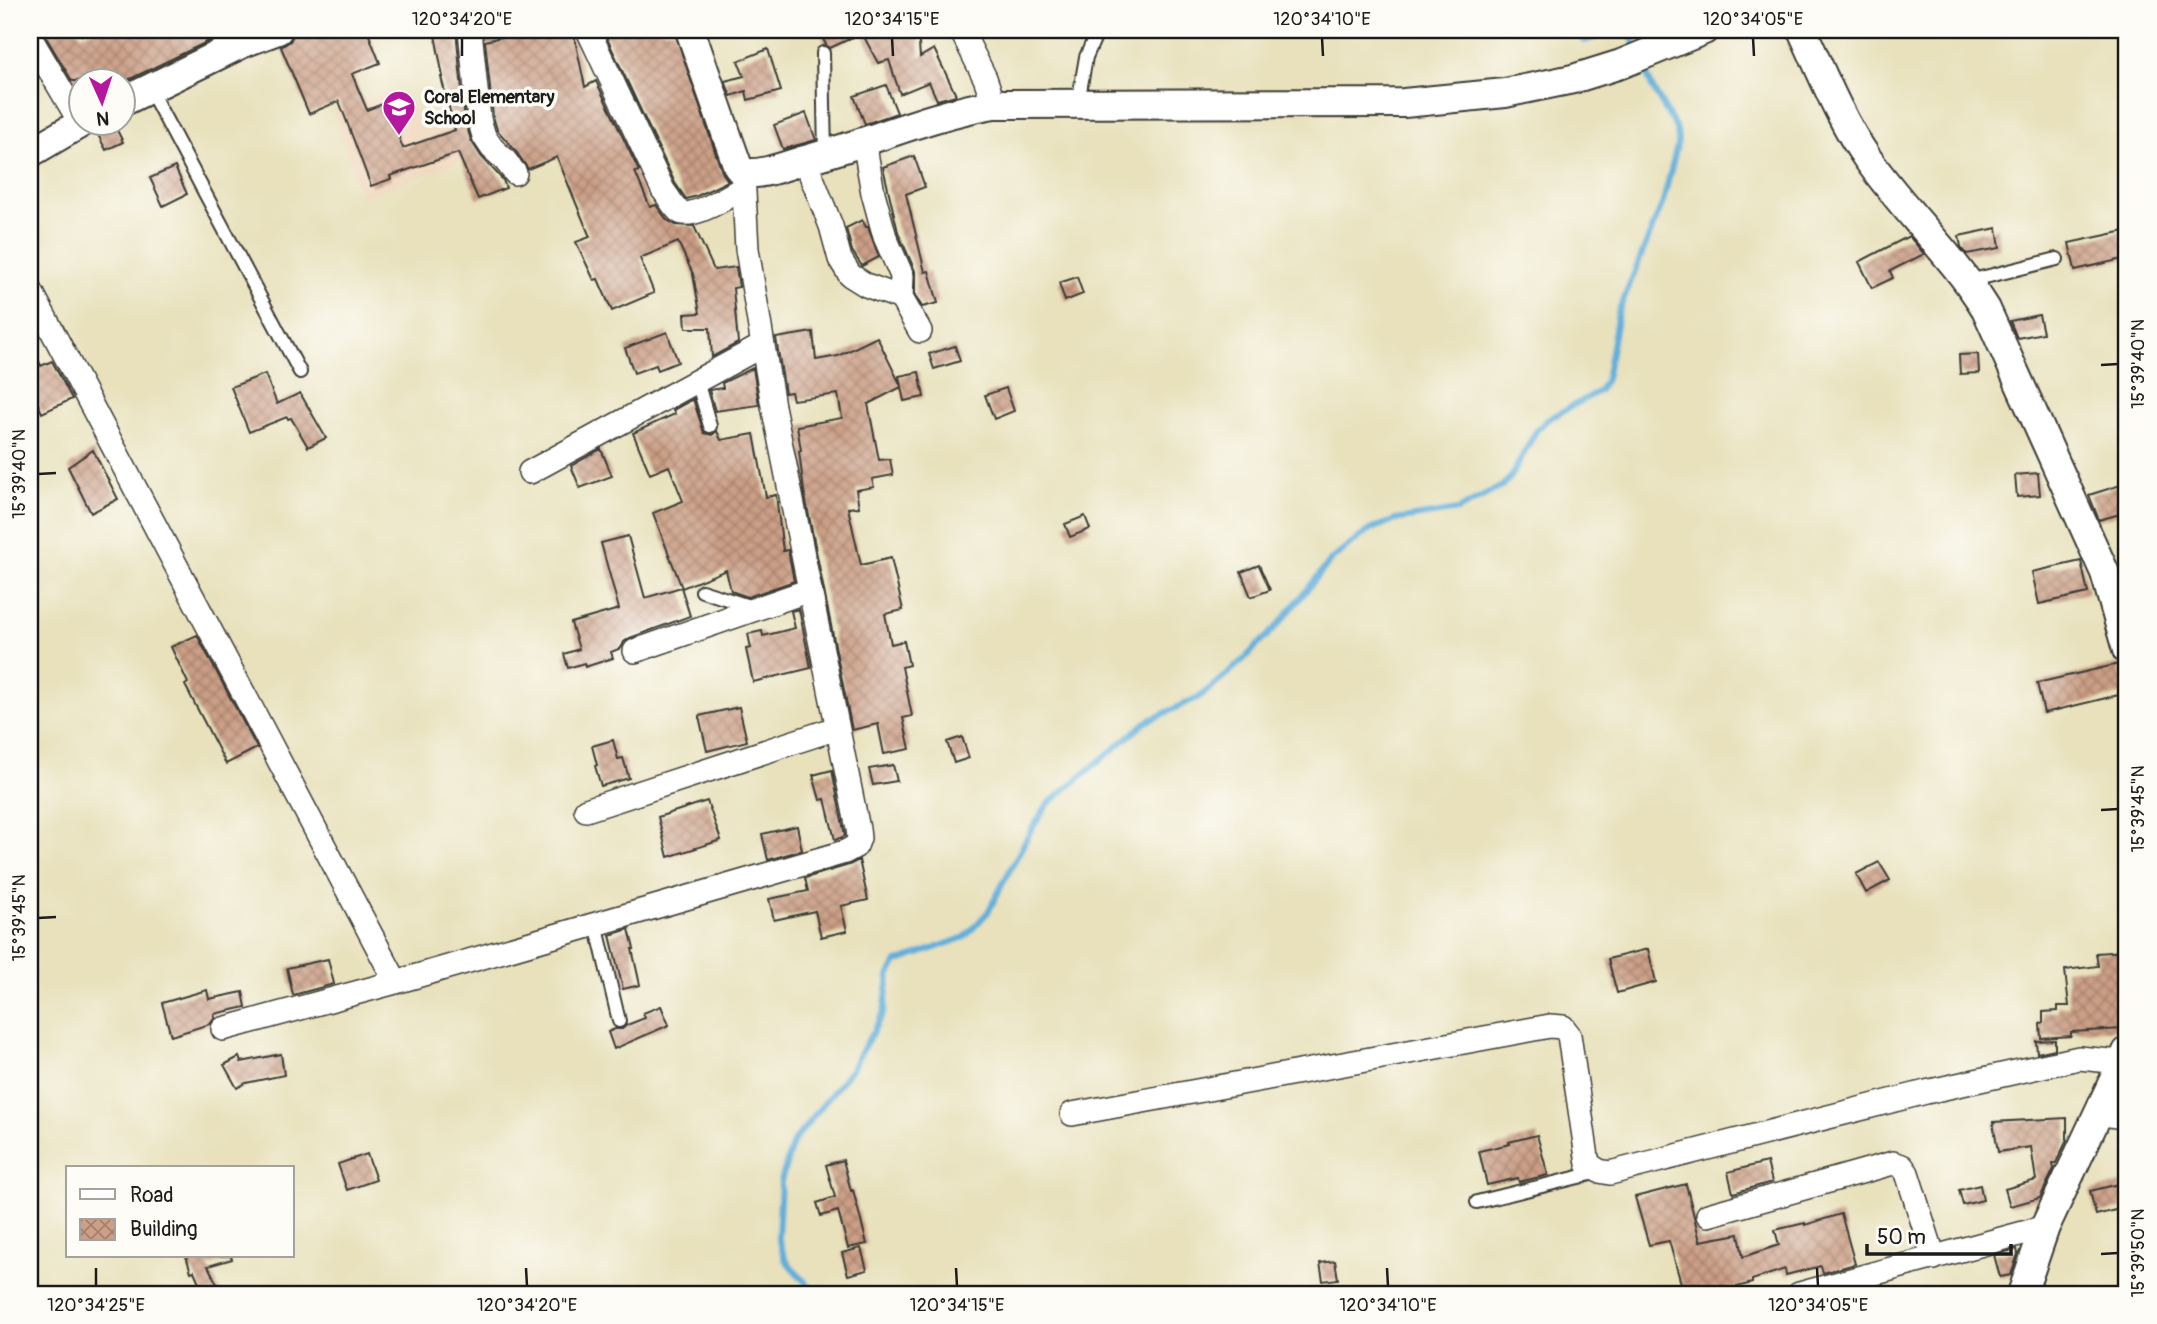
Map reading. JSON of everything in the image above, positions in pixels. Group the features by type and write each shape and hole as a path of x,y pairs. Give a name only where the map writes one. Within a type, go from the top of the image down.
{"street":[{"path":"136,95 241,37 278,30"},
{"path":"470,30 484,136 515,173"},
{"path":"587,30 663,190 680,212 686,214 697,212 755,174 815,158 955,112 994,104 1404,103 1505,93 1573,79 1621,64 1704,30"},
{"path":"223,1029 396,982 845,852 856,846 858,829 763,345 747,249 743,181 690,30"},
{"path":"961,30 985,78 994,104"},
{"path":"1802,30 1844,121 1868,159 1969,281 1998,331 2105,573 2127,650"},
{"path":"30,37 66,98"},
{"path":"30,153 66,132"},
{"path":"864,141 873,193 885,237 902,276 901,298 920,331"},
{"path":"815,158 840,259 850,275 866,285 901,298"},
{"path":"30,289 396,982"},
{"path":"530,472 763,345"},
{"path":"635,651 810,590"},
{"path":"586,810 837,728"},
{"path":"1072,1114 1550,1026 1563,1027 1569,1035 1588,1164 1599,1171 1610,1172 1926,1092 2079,1058 2124,1057 2045,1227 2022,1294"},
{"path":"2098,1113 2127,1118"},
{"path":"1708,1215 1893,1163 1902,1166 1907,1173 1934,1258"},
{"path":"1799,1294 2045,1227"}],"lane":[{"path":"1078,103 1086,57 1098,30"},
{"path":"815,158 823,53"},
{"path":"149,88 300,372"},
{"path":"1969,281 2057,259"},
{"path":"697,381 710,426"},
{"path":"702,591 756,608"},
{"path":"596,924 619,1021"},
{"path":"1477,1202 1599,1171"}],"shaded area":[{"name":"Coral Elementary School","path":"402,90 416,114 445,108 463,160 361,198 334,109"}],"building":[{"path":"52,30 78,30 81,35 93,30 211,30 215,38 136,76 136,66 66,66 66,71 44,34"},
{"path":"302,30 367,30 380,63 352,74 367,110 385,103 403,148 455,130 441,77 434,30 456,30 465,120 471,140 481,156 503,180 506,188 478,199 458,153 390,176 391,179 371,186 339,101 309,114 281,47 290,41 294,33"},
{"path":"514,30 573,30 585,87 596,81 639,171 635,172 650,207 656,205 667,220 676,225 694,226 714,270 736,267 739,287 733,288 738,343 712,357 710,328 686,328 685,314 700,313 693,274 678,242 640,258 654,293 612,311 598,279 594,280 576,242 590,237 557,157 528,169 497,130 485,41 501,37 500,33"},
{"path":"603,30 674,30 722,172 728,181 686,199 675,183"},
{"path":"819,30 918,30 920,57 934,49 956,95 937,100 929,82 900,94 889,60 878,63 862,33 830,48"},
{"path":"768,49 781,91 748,100 746,91 731,96 725,81 744,76 738,61"},
{"path":"886,85 897,113 865,124 854,96"},
{"path":"806,113 816,140 783,149 774,125"},
{"path":"99,136 120,136 123,142 106,150"},
{"path":"914,156 925,187 906,194 925,272 929,271 938,303 922,307 915,295 915,271 898,232 883,167"},
{"path":"175,167 187,194 163,206 150,178"},
{"path":"862,220 868,227 879,257 862,266 852,251 846,228"},
{"path":"1997,228 2000,248 1967,254 1961,247 1959,236"},
{"path":"2125,231 2127,258 2075,270 2069,243"},
{"path":"1909,236 1924,254 1890,271 1893,278 1872,288 1859,262"},
{"path":"1077,277 1083,294 1065,301 1059,283"},
{"path":"2039,315 2043,333 2017,338 2010,321"},
{"path":"667,332 678,362 658,370 656,365 634,373 625,348"},
{"path":"813,332 816,360 838,356 877,337 901,386 899,376 919,372 924,397 904,401 901,387 868,404 879,460 890,459 893,475 872,479 874,487 856,490 859,507 848,508 861,565 891,558 903,610 885,614 891,644 904,641 909,665 902,667 912,716 903,718 910,749 884,754 878,724 852,730 804,491 797,426 842,418 838,394 793,400 791,392 785,393 776,338"},
{"path":"30,342 41,366 52,361 72,399 42,413 30,386"},
{"path":"955,346 960,361 934,369 929,354"},
{"path":"1978,354 1979,373 1960,374 1959,355"},
{"path":"753,368 759,405 715,411 709,390 723,388 722,383"},
{"path":"265,374 277,404 300,393 326,438 308,447 291,418 287,417 249,432 231,387"},
{"path":"1006,388 1014,411 994,419 985,395"},
{"path":"693,399 704,433 712,435 717,431 721,440 754,434 766,497 776,495 783,551 788,550 794,581 748,597 731,591 726,570 682,588 653,513 683,501 669,466 650,474 633,433 675,414 673,410"},
{"path":"601,449 612,476 580,488 571,466"},
{"path":"93,450 118,499 91,513 68,467"},
{"path":"2038,473 2040,495 2017,497 2015,475"},
{"path":"2127,483 2127,512 2099,520 2089,495"},
{"path":"1085,516 1090,529 1070,537 1065,524"},
{"path":"628,536 645,598 681,587 690,616 630,638 621,648 611,652 613,658 585,667 584,663 568,668 564,654 579,649 571,623 619,609 601,543"},
{"path":"2081,561 2088,593 2039,604 2032,572"},
{"path":"1259,565 1270,590 1251,597 1241,572"},
{"path":"799,609 811,668 753,682 746,649 751,648 748,634 762,631 763,636 795,628 791,611"},
{"path":"197,635 257,748 226,764 185,685 188,683 171,647"},
{"path":"2119,664 2127,693 2044,713 2037,683"},
{"path":"739,707 747,741 707,751 699,716"},
{"path":"962,737 969,758 954,763 947,742"},
{"path":"613,740 618,759 623,758 629,778 601,786 592,746"},
{"path":"893,765 897,781 873,785 869,769"},
{"path":"832,770 845,836 835,840 825,799 820,800 813,775"},
{"path":"707,801 721,840 668,857 658,817"},
{"path":"797,826 802,850 768,860 762,834"},
{"path":"859,860 868,900 841,906 847,931 821,937 815,911 774,920 769,899 808,891 805,878"},
{"path":"1879,862 1890,880 1866,893 1856,874"},
{"path":"629,929 640,985 623,989 610,935"},
{"path":"1648,949 1656,982 1617,993 1608,959"},
{"path":"2127,951 2127,985 2120,986 2123,1029 2071,1032 2071,1036 2041,1038 2043,1012 2058,1011 2058,1006 2069,1006 2065,970 2098,966 2096,953"},
{"path":"328,959 334,984 293,995 287,968"},
{"path":"207,990 209,999 243,992 246,1007 214,1014 215,1018 210,1024 171,1036 162,1003"},
{"path":"661,1006 669,1025 614,1049 608,1032 622,1029 645,1018 643,1013"},
{"path":"2055,1040 2055,1049 2037,1053 2036,1041"},
{"path":"281,1054 284,1075 246,1083 237,1088 224,1065 239,1057 241,1062"},
{"path":"2067,1118 2067,1140 2053,1164 2054,1169 2040,1198 2010,1206 2005,1189 2036,1180 2031,1147 1998,1152 1993,1122"},
{"path":"1537,1135 1548,1175 1519,1182 1518,1178 1487,1185 1479,1151"},
{"path":"367,1154 376,1180 347,1190 338,1164"},
{"path":"843,1160 867,1244 848,1248 838,1211 821,1216 817,1203 835,1197 826,1165"},
{"path":"1767,1162 1772,1182 1733,1193 1728,1172"},
{"path":"2127,1182 2127,1207 2096,1215 2090,1191"},
{"path":"1686,1184 1700,1241 1739,1234 1743,1257 1779,1245 1775,1230 1805,1225 1841,1214 1855,1264 1823,1273 1821,1266 1786,1275 1785,1269 1752,1280 1752,1283 1711,1294 1684,1294 1669,1241 1649,1245 1635,1197"},
{"path":"1980,1185 1983,1200 1963,1205 1959,1190"},
{"path":"861,1248 867,1270 848,1275 842,1253"},
{"path":"2017,1249 2011,1275 2000,1277 1994,1255"},
{"path":"187,1258 232,1259 208,1266 222,1294 204,1294 194,1271 191,1272"},
{"path":"1335,1261 1338,1279 1323,1281 1320,1263"}],"waterway":[{"path":"1572,30 1585,41 1618,30"},
{"path":"1619,30 1630,33 1637,50"},
{"path":"816,1294 786,1261 778,1238 781,1181 793,1142 852,1068 884,1012 889,976 897,962 965,937 988,912 1031,830 1048,804 1146,722 1201,696 1242,661 1279,624 1331,560 1369,530 1395,520 1458,510 1502,486 1511,477 1536,431 1547,420 1599,391 1606,379 1618,313 1663,202 1678,141 1677,130 1652,87 1642,63"}],"place":[{"name":"Coral Elementary School","path":"399,137"}]}
